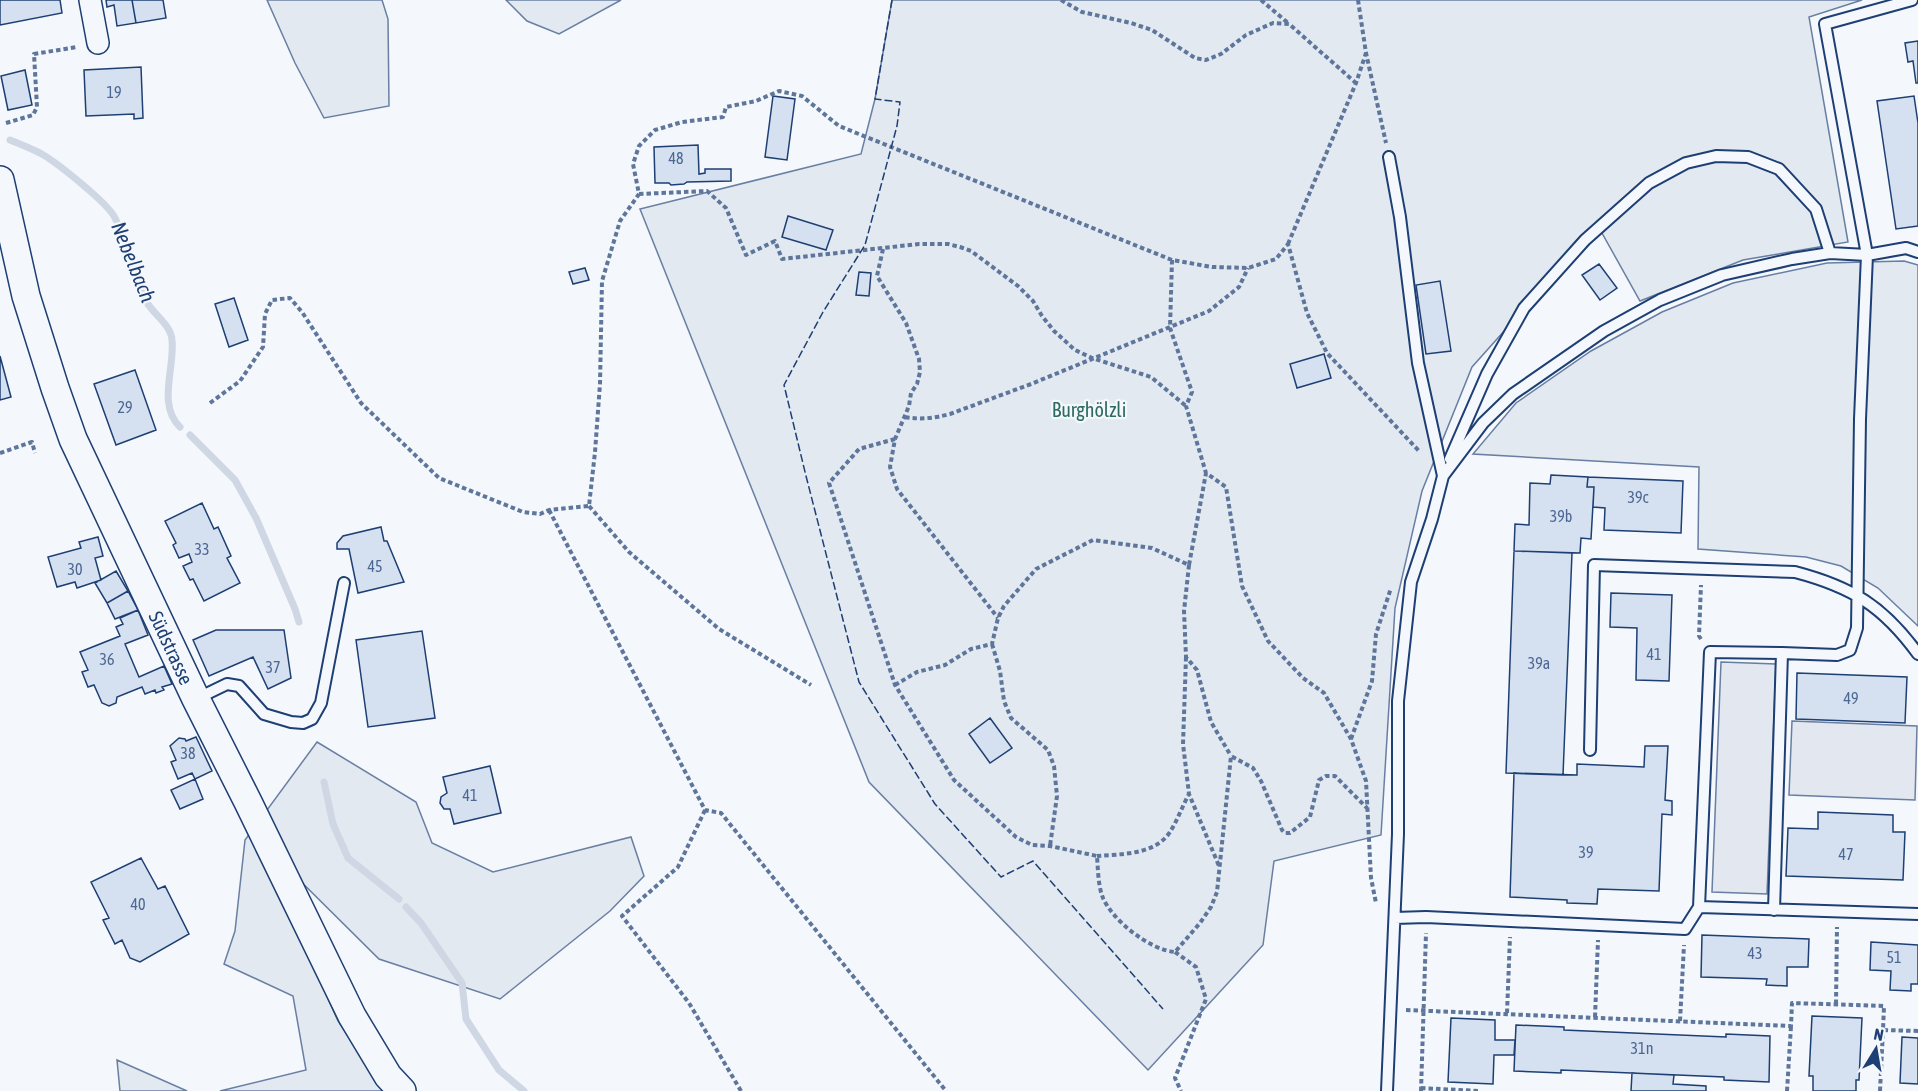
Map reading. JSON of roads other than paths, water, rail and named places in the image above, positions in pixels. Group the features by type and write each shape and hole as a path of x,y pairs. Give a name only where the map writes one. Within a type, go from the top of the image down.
{"street":[{"path":"90,0 98,43"},
{"name":"Südstrasse","path":"0,180 26,296 55,388 100,499 352,1016 388,1076 402,1091"}],"lane":[{"path":"1395,918 1426,917 1685,929 1699,906 1710,652 1837,655 1850,650 1857,628 1860,419 1867,255 1825,24 1912,0"},
{"path":"1387,1091 1398,834 1398,701 1411,582 1432,519 1443,476 1487,375 1524,308 1585,240 1649,183 1686,163 1716,156 1748,157 1779,169 1816,209 1830,253"},
{"path":"1389,157 1400,217 1418,363 1443,476"},
{"path":"1443,476 1484,423 1513,394 1604,331 1660,300 1722,275 1760,265 1830,253 1867,255 1906,248 1918,243"},
{"path":"1906,248 1918,252"},
{"path":"1590,750 1594,565 1795,572 1823,579 1856,594 1880,611 1902,632 1918,654"},
{"path":"196,699 227,684 239,686 264,714 291,722 303,723 312,718 321,703 344,583"},
{"path":"1774,910 1782,653"},
{"path":"1699,906 1918,914"}],"waterway":[{"name":"Nebelbach","path":"10,140 40,153 57,164 92,193 115,218 145,299 171,334 169,408 180,427"},
{"name":"Nebelbach","path":"190,435 235,480 256,518 299,622"},
{"name":"Nebelbach","path":"324,782 333,824 348,858 399,899"},
{"name":"Nebelbach","path":"406,907 421,923 462,983 466,1019 499,1070 524,1091"}],"park label":[{"name":"Burghölzli","path":"1089,410"}]}
